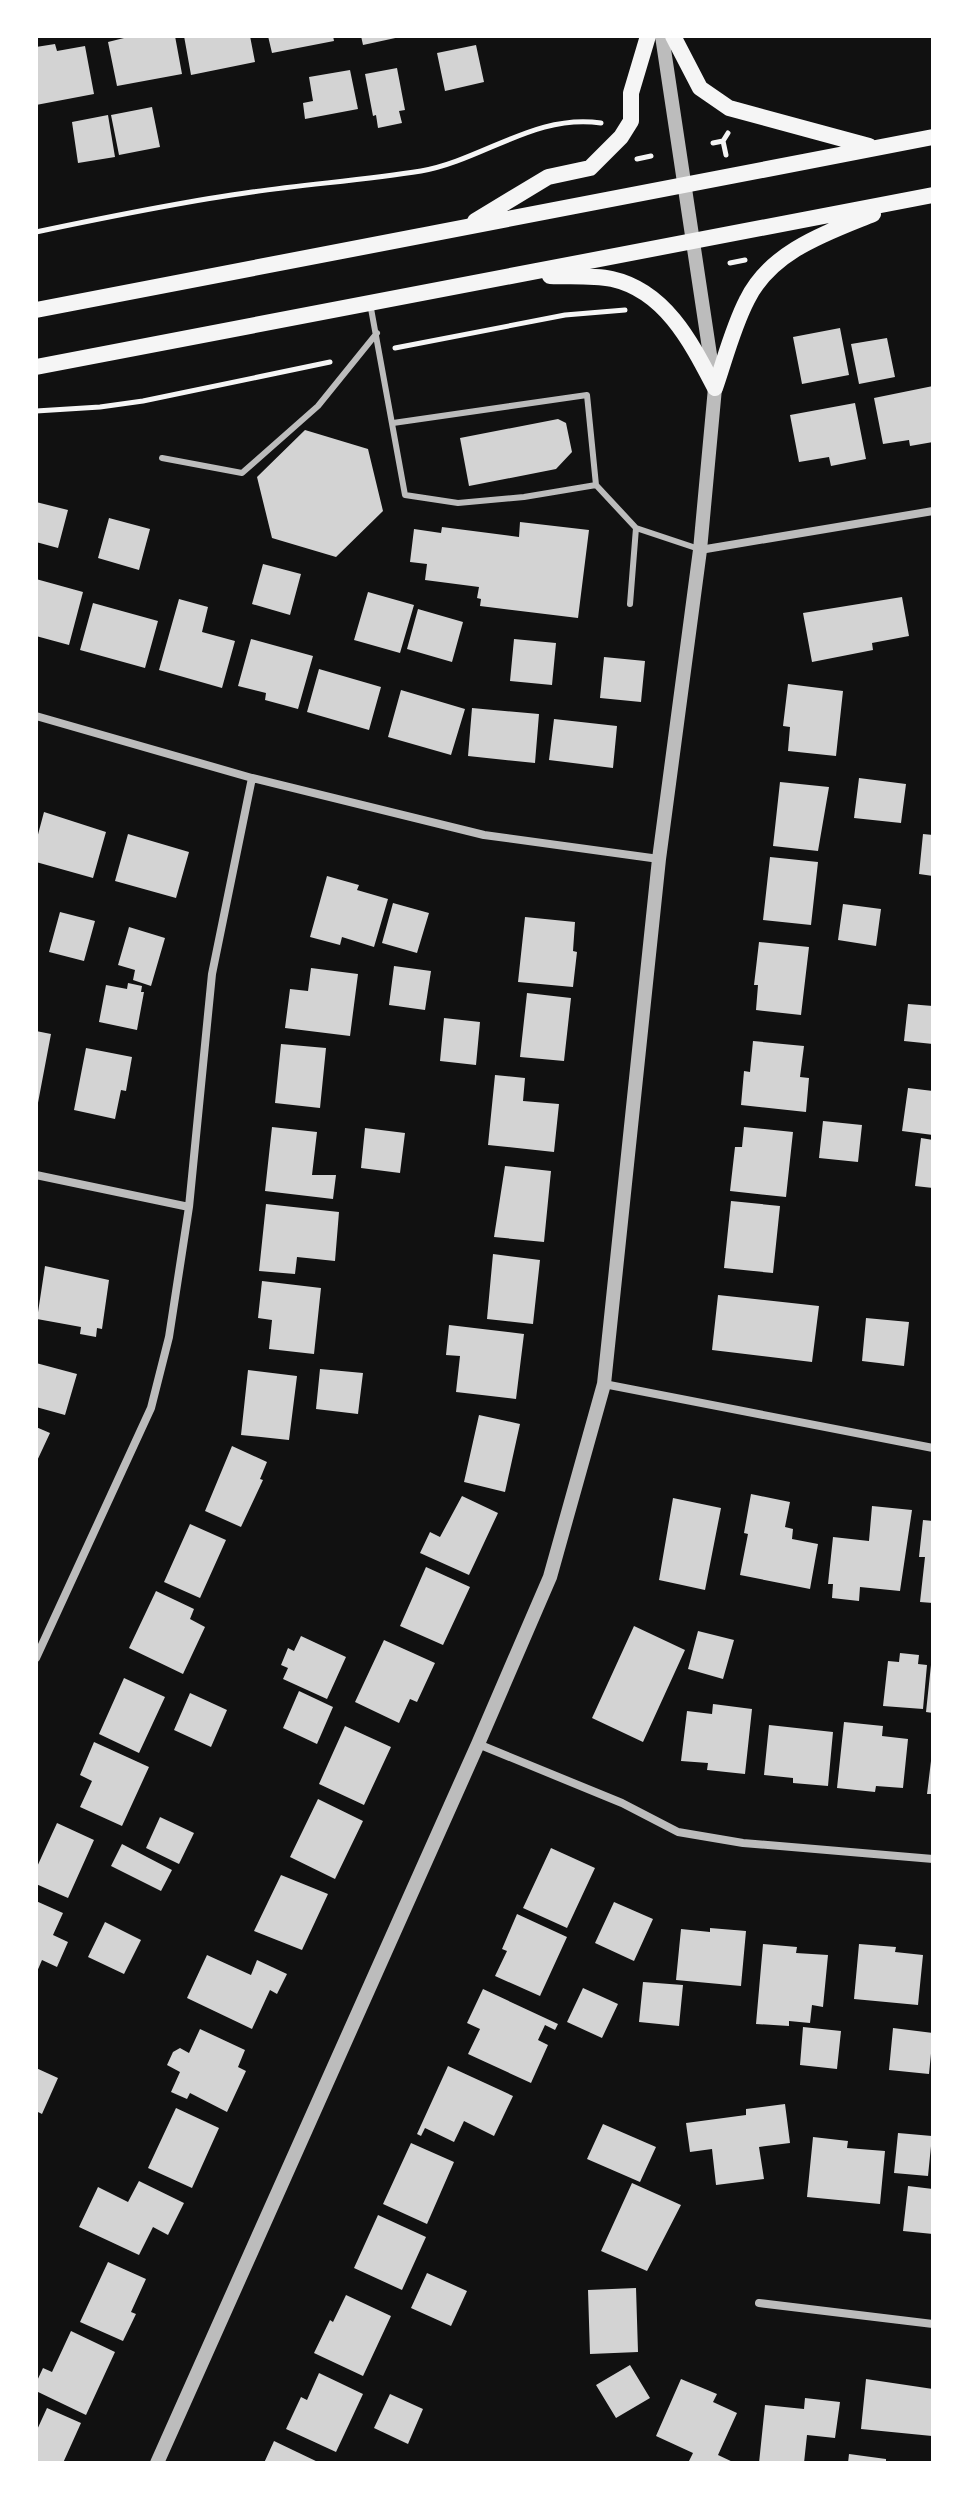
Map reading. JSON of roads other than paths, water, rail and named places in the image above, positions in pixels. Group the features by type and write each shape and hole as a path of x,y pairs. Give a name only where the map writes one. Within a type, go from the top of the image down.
{"main road":[{"path":"464,227 548,177 590,168 606,153 631,121 631,93 648,36"},
{"path":"673,36 700,88 729,108 875,148"},
{"path":"36,310 933,137"},
{"path":"36,367 933,195"},
{"path":"715,388 747,299 773,266 818,236 914,199"},
{"path":"520,274 613,279 645,294 687,334 715,388"}],"street":[{"path":"157,2463 550,1577 604,1384 659,859 700,550 715,388 662,36"},
{"path":"700,550 933,511"},
{"path":"36,716 252,778 484,835 659,859"},
{"path":"36,1658 151,1408 169,1337 189,1207 212,974 252,778"},
{"path":"36,1175 189,1207"},
{"path":"604,1384 933,1448"},
{"path":"478,1744 622,1803 678,1832 743,1843 933,1859"},
{"path":"759,2303 933,2324"}],"lane":[{"path":"370,302 405,495 458,503 524,497 596,485"},
{"path":"162,458 242,473 318,406 377,333"},
{"path":"393,423 587,395 596,485 636,528 700,550"},
{"path":"630,604 636,528"}]}
